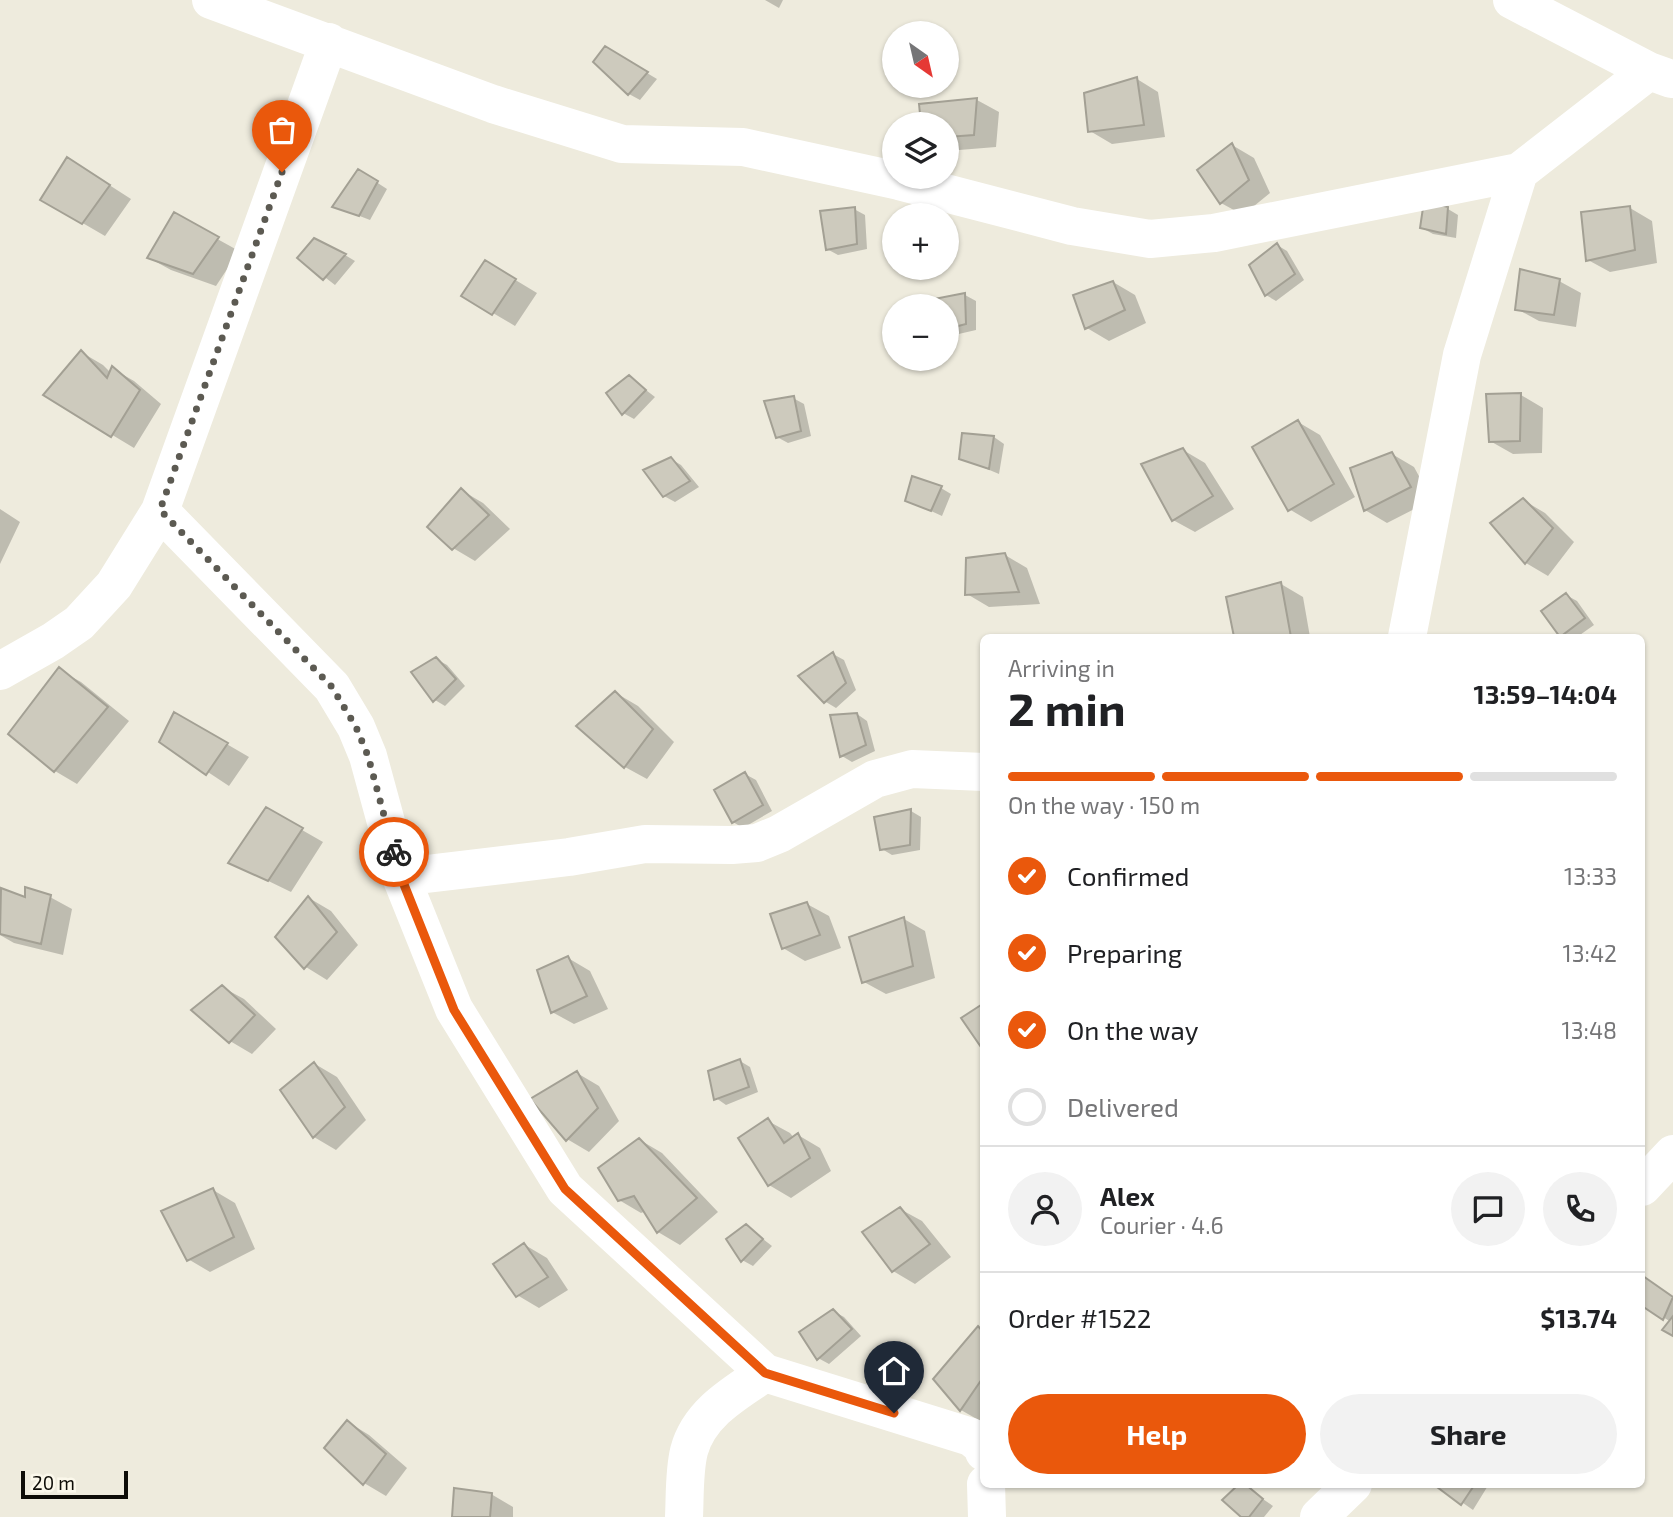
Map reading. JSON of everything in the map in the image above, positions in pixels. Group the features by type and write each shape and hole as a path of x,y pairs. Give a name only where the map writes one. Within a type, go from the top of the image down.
{"street":[{"path":"211,0 493,104 622,144 743,147 899,181 1072,226 1150,239 1214,233 1519,172 1661,75 1512,0"},
{"path":"0,671 79,623 114,585 160,510 329,42"},
{"path":"1408,634 1462,355 1519,172"},
{"path":"160,510 332,687 356,727 368,756 401,877 454,1010 565,1189 765,1373 971,1437 980,1444"},
{"path":"401,877 569,857 645,844 757,843 779,834 875,779 912,769 980,772"},
{"path":"1645,1184 1673,1154"},
{"path":"684,1517 689,1450 701,1426 713,1410 765,1373"},
{"path":"986,1488 987,1517"},
{"path":"1319,1517 1349,1488"}],"building":[{"path":"605,46 648,72 628,95 593,62"},
{"path":"1137,77 1144,125 1088,132 1084,93"},
{"path":"977,98 974,135 959,136 959,112 920,112 919,104"},
{"path":"1232,143 1249,180 1220,204 1197,170"},
{"path":"67,157 110,185 82,224 40,200"},
{"path":"358,169 378,181 359,216 332,207"},
{"path":"1424,201 1448,207 1446,234 1420,228"},
{"path":"1630,206 1635,250 1586,261 1581,212"},
{"path":"855,207 857,244 826,250 820,211"},
{"path":"174,212 219,237 193,274 147,258"},
{"path":"314,238 346,254 323,280 297,258"},
{"path":"1277,243 1295,274 1265,296 1249,265"},
{"path":"485,260 516,279 492,315 461,296"},
{"path":"1520,269 1560,279 1554,315 1515,310"},
{"path":"1113,281 1125,310 1085,329 1073,295"},
{"path":"965,293 966,324 959,326 959,294"},
{"path":"81,350 107,378 112,366 140,390 111,437 43,395"},
{"path":"629,375 646,390 622,415 606,393"},
{"path":"1521,393 1520,441 1489,442 1486,394"},
{"path":"794,396 801,431 776,438 764,401"},
{"path":"1298,420 1334,484 1288,511 1252,447"},
{"path":"962,433 994,436 989,469 959,459"},
{"path":"1183,448 1213,496 1172,521 1141,464"},
{"path":"1392,452 1411,487 1364,511 1350,468"},
{"path":"671,457 690,481 663,497 643,470"},
{"path":"912,476 942,486 931,511 905,501"},
{"path":"461,488 489,515 452,550 427,527"},
{"path":"1523,498 1553,528 1525,564 1490,523"},
{"path":"1005,553 1019,592 965,595 966,558"},
{"path":"1281,582 1290,634 1233,634 1226,597"},
{"path":"1566,593 1585,618 1564,634 1558,634 1541,611"},
{"path":"833,652 846,683 824,703 798,676"},
{"path":"436,657 456,679 433,702 411,672"},
{"path":"59,667 108,707 54,772 8,734"},
{"path":"615,691 653,729 624,768 576,726"},
{"path":"174,712 228,743 206,775 159,742"},
{"path":"857,713 866,745 840,757 830,715"},
{"path":"745,772 763,805 732,823 714,790"},
{"path":"266,807 303,828 268,881 228,863"},
{"path":"911,809 910,845 880,850 874,817"},
{"path":"25,887 51,895 41,944 0,934 1,888 25,897"},
{"path":"308,896 337,932 304,969 275,937"},
{"path":"807,902 820,935 782,949 770,914"},
{"path":"904,917 913,966 862,983 849,937"},
{"path":"568,956 587,996 551,1013 537,970"},
{"path":"222,985 255,1015 229,1043 191,1010"},
{"path":"980,1006 980,1046 961,1018"},
{"path":"740,1059 749,1087 714,1100 708,1071"},
{"path":"314,1062 345,1107 313,1138 280,1090"},
{"path":"577,1071 598,1108 566,1141 530,1099"},
{"path":"768,1118 784,1143 798,1133 810,1158 768,1186 738,1138"},
{"path":"639,1138 697,1198 657,1233 634,1196 618,1201 598,1168"},
{"path":"213,1188 234,1237 187,1261 161,1211"},
{"path":"900,1207 930,1244 892,1272 862,1232"},
{"path":"746,1224 763,1239 741,1262 726,1239"},
{"path":"524,1243 548,1277 516,1297 493,1264"},
{"path":"1645,1277 1673,1297 1663,1320 1645,1308"},
{"path":"833,1309 852,1329 817,1360 799,1332"},
{"path":"1673,1316 1673,1336 1662,1330"},
{"path":"978,1326 980,1382 960,1411 933,1379"},
{"path":"347,1420 386,1454 363,1485 324,1448"},
{"path":"454,1488 492,1493 490,1517 452,1517"},
{"path":"1235,1488 1250,1488 1263,1499 1249,1517 1241,1517 1222,1500"},
{"path":"1438,1488 1472,1488 1461,1505"}],"way so far":[{"path":"282,172 160,510 332,687 356,727 368,756 394,852"}],"route":[{"path":"394,852 401,877 454,1010 565,1189 765,1373 894,1413"}]}
